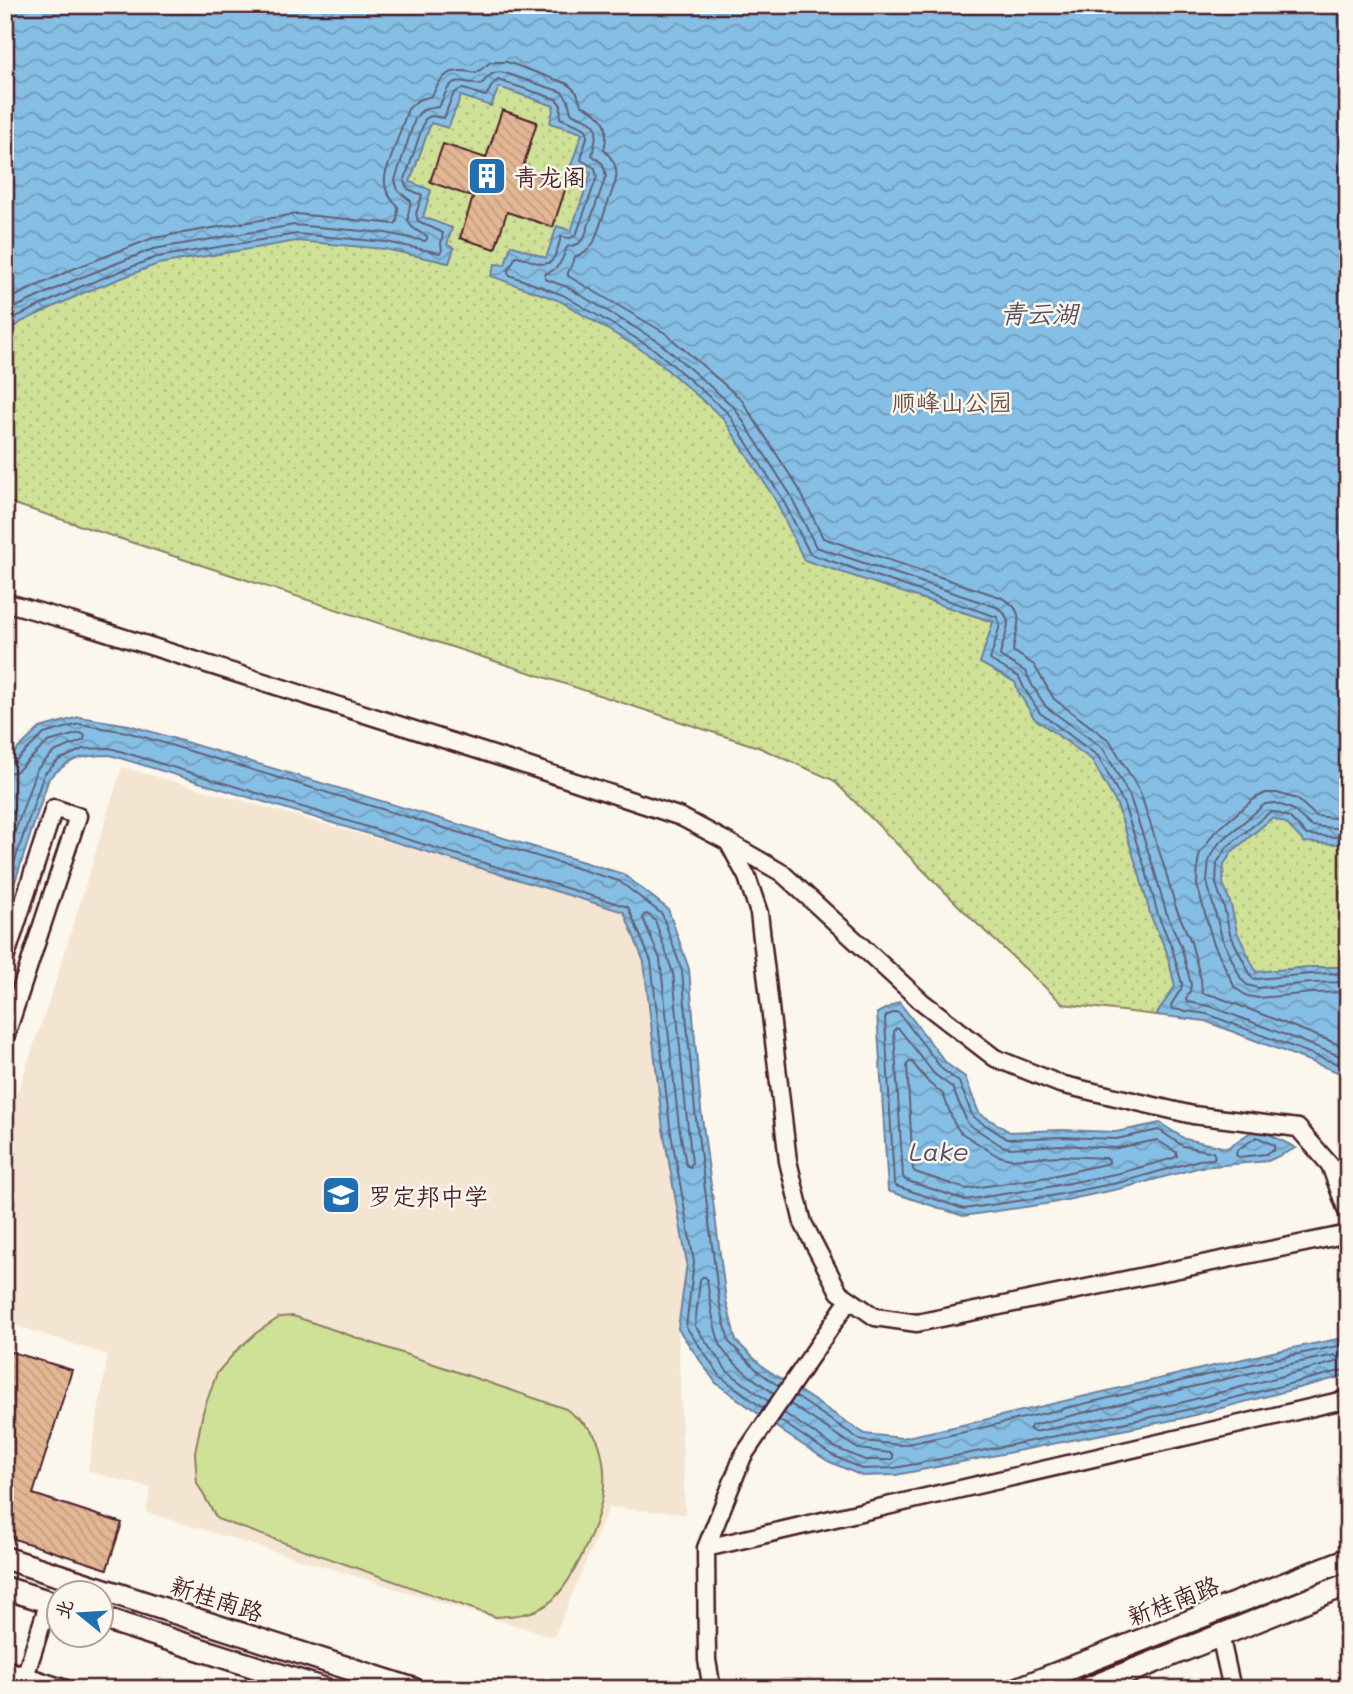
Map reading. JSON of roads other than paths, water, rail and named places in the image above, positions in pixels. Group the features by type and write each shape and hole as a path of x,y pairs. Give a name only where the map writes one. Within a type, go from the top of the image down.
{"main road":[{"name":"新桂南路","path":"5,1558 413,1689"},
{"name":"新桂南路","path":"1017,1689 1348,1559"},
{"name":"新桂南路","path":"1087,1689 1348,1584"},
{"path":"5,1588 46,1600"},
{"path":"116,1622 324,1689"}],"street":[{"path":"5,602 681,817 782,873 921,1001 995,1058 1060,1084 1193,1115 1298,1128 1330,1165 1348,1214"},
{"path":"5,959 54,808 78,816 5,1038"},
{"path":"728,842 747,877 759,913 788,1161 803,1223 839,1292 875,1317 918,1323 1348,1234"},
{"path":"712,1689 707,1660 706,1548 743,1456 849,1300"},
{"path":"706,1548 1348,1399"},
{"path":"23,1682 46,1625"},
{"path":"1220,1636 1232,1689"},
{"path":"5,1670 23,1682 66,1689"}],"water":[{"name":"青云湖","path":"5,5 1348,5 1348,842 1304,842 1286,823 1272,818 1232,852 1224,864 1223,883 1237,932 1256,972 1348,967 1348,1076 1205,1021 1156,1015 1175,986 1166,950 1151,917 1117,805 1092,760 1034,718 1015,682 980,663 993,622 804,560 776,501 723,418 650,355 560,301 491,276 495,264 505,265 511,245 546,258 557,226 571,231 591,173 571,166 582,133 550,123 554,106 499,87 491,106 461,96 448,128 431,123 410,182 431,190 423,217 452,228 447,245 454,248 449,263 385,249 297,241 158,264 83,293 21,322 5,335"},
{"path":"79,717 129,725 623,874 668,909 689,969 701,1110 726,1300 736,1341 763,1367 865,1434 902,1438 1348,1337 1348,1375 1183,1418 896,1475 862,1476 828,1461 716,1383 678,1329 687,1263 663,1129 644,962 624,912 110,755 77,759 49,778 5,912 6,760 40,728"},
{"name":"Lake","path":"899,1002 947,1064 965,1077 979,1113 1010,1132 1116,1132 1160,1123 1185,1139 1227,1148 1257,1128 1296,1148 1268,1161 1201,1167 1052,1203 963,1216 888,1191 877,1013"}],"place":[{"name":"青龙阁","path":"487,176"},
{"name":"罗定邦中学","path":"341,1195"}],"park label":[{"name":"顺峰山公园","path":"952,401"}]}
